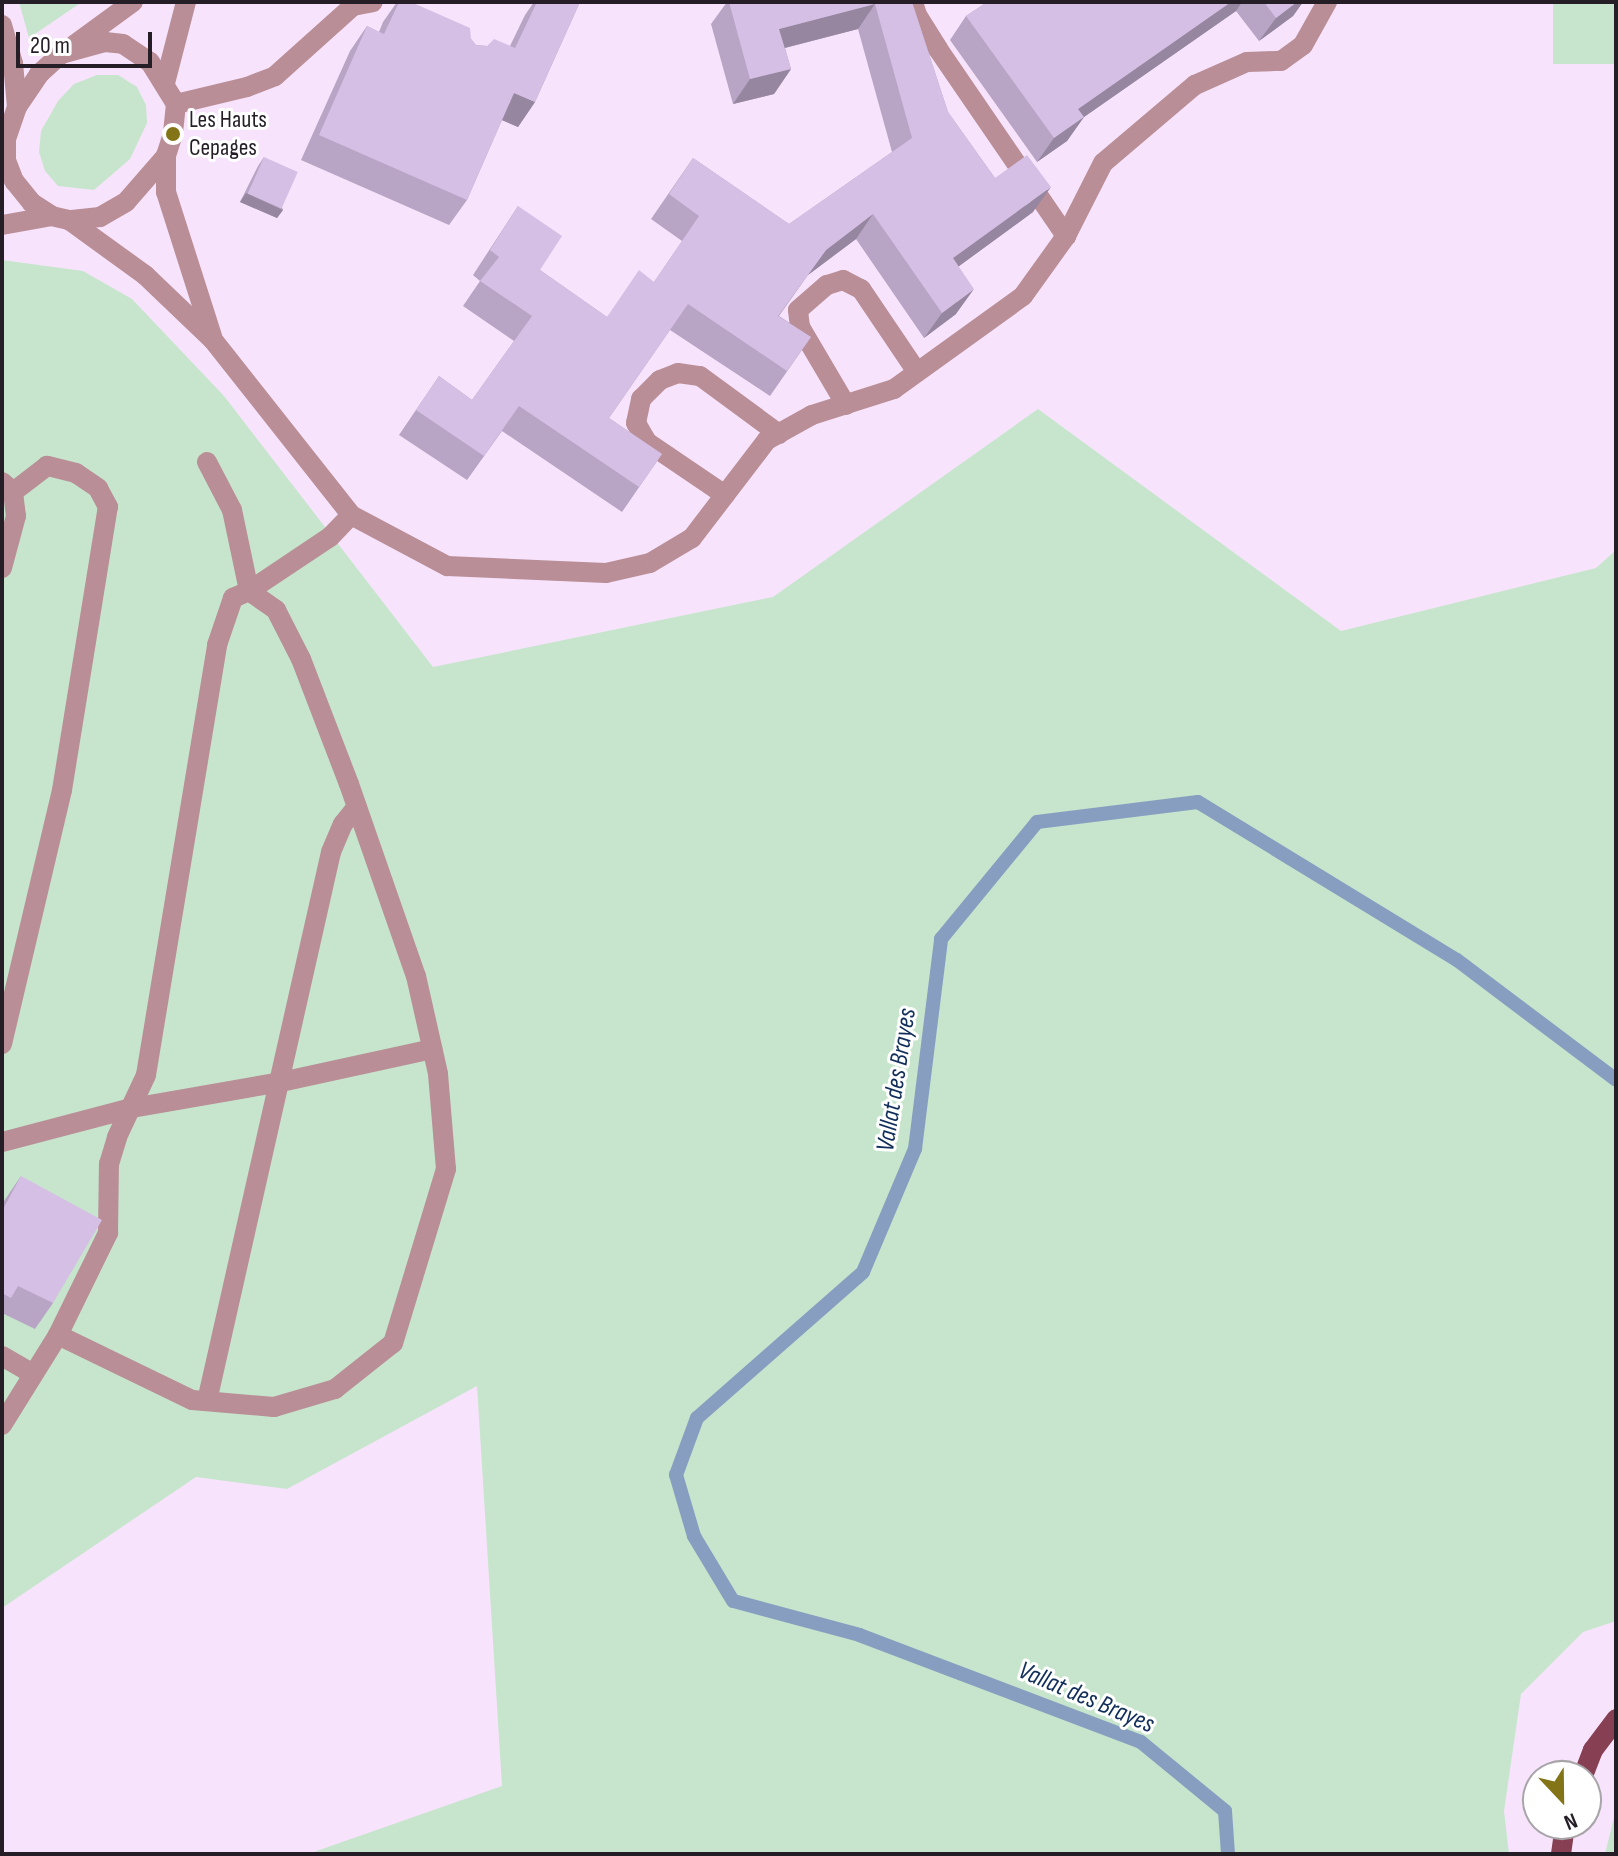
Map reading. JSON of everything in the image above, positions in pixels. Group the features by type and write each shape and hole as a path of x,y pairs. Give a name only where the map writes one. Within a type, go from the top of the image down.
{"main road":[{"path":"1589,1760 1616,1719"}],"street":[{"path":"133,2 61,54 39,74 17,107 6,139 4,161 14,181 32,203 145,275 213,340 351,515 447,566 606,573 650,563 692,538 767,440 812,415 894,389 1023,296 1066,236 1103,163 1195,85 1247,62 1281,61 1303,45 1326,3"},
{"path":"165,83 186,2"},
{"path":"913,2 917,15 938,49 1066,236"},
{"path":"176,104 247,87 275,76 353,6 378,4"},
{"path":"2,25 13,63 17,107"},
{"path":"61,54 92,44 123,44 150,62 165,83 176,104 173,134 166,156 166,192 213,340"},
{"path":"2,225 100,217 126,202 166,156"},
{"path":"846,405 800,327 798,310 827,285 843,280 861,289 917,372"},
{"path":"725,495 647,442 636,423 641,399 660,380 678,373 700,376 779,434"},
{"path":"58,1335 192,1400 274,1407 335,1389 393,1343 446,1169 432,1049 416,976 301,659 276,610 249,591 232,510 207,462"},
{"path":"2,568 16,516 7,487 47,466 76,473 98,488 108,507 62,790 2,1044"},
{"path":"2,1425 58,1335 108,1233 109,1164 117,1137 146,1075 217,645 233,598 249,591 330,537 351,515"},
{"path":"207,1401 331,852 343,824 357,807"},
{"path":"2,1142 132,1108 281,1082 432,1049"},
{"path":"2,1356 32,1373"}],"green space":[{"path":"19,2 73,2 79,4 29,38"},
{"path":"1553,2 1616,2 1616,64 1553,64"},
{"path":"97,75 118,75 137,87 146,105 147,123 130,159 94,190 58,186 45,171 39,152 41,131 58,101 74,84"},
{"path":"2,260 83,271 132,299 224,396 433,667 773,597 1038,409 1341,631 1596,568 1616,550 1616,1621 1583,1632 1521,1694 1504,1811 1509,1854 308,1854 502,1786 477,1386 287,1489 196,1477 2,1608"},
{"path":"1616,1809 1616,1854 1605,1854"}],"building":[{"path":"399,2 411,2 470,28 471,39 476,45 487,46 494,39 515,48 537,2 580,2 535,102 514,93 467,200 319,135 367,26 384,34"},
{"path":"729,2 912,2 948,112 995,178 1027,155 1051,187 953,258 974,289 942,313 873,214 826,250 778,316 811,337 787,371 688,304 609,418 662,454 639,487 519,406 484,456 416,410 439,376 472,400 532,316 480,281 499,257 490,250 518,206 562,236 540,270 607,317 639,270 654,282 699,216 669,194 693,158 789,224 912,138 875,4 779,29 791,69 750,79"},
{"path":"987,2 1231,2 1078,109 1084,117 1054,138 966,16"},
{"path":"1264,2 1297,2 1276,18"},
{"path":"264,157 298,172 282,209 248,194"},
{"path":"21,1176 102,1220 53,1303 18,1286 11,1298 2,1293 2,1211"}],"waterway":[{"name":"Vallat des Brayes","path":"1228,1854 1225,1811 1141,1742 860,1635 733,1601 694,1536 676,1475 697,1418 863,1272 915,1149 941,939 1037,822 1198,802 1457,960 1616,1080"}],"place":[{"name":"Les Hauts Cepages","path":"173,134"}]}
